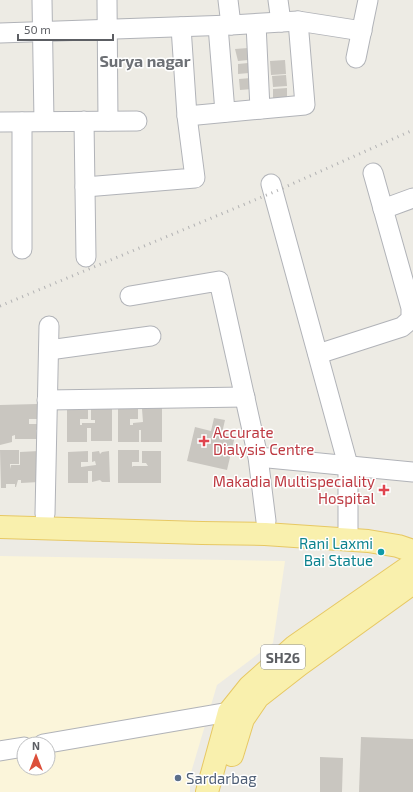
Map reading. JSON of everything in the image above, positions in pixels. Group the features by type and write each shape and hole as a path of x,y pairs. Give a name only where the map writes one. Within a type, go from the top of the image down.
{"main road":[{"path":"0,514 46,514 266,521 348,529 413,539"},
{"path":"0,527 265,534 368,541 398,546 413,551"},
{"name":"SH26","path":"207,792 249,687 295,646 413,564"},
{"name":"SH26","path":"221,792 237,714 299,665 413,583"}],"street":[{"path":"42,0 44,121"},
{"path":"107,0 108,121"},
{"path":"225,112 224,25 228,0"},
{"path":"187,116 305,105 290,22 278,0"},
{"path":"356,58 368,0"},
{"path":"0,33 290,22 362,31"},
{"path":"256,24 260,109"},
{"path":"85,187 195,178 187,116 181,27"},
{"path":"84,121 86,257"},
{"path":"0,122 138,121"},
{"path":"22,122 22,249"},
{"path":"318,354 402,326 411,319 411,308 373,173"},
{"path":"271,184 348,466 348,529"},
{"path":"383,208 413,198"},
{"path":"130,296 219,282 258,457 266,521"},
{"path":"46,514 49,326"},
{"path":"49,350 151,336"},
{"path":"48,400 245,397"},
{"path":"258,457 413,472"},
{"path":"56,742 237,714"},
{"path":"0,751 16,748"}],"shaded area":[{"path":"0,556 285,561 273,643 217,685 190,776 190,792 0,792"}],"building":[{"path":"248,48 248,60 238,61 235,49"},
{"path":"285,60 286,74 271,75 270,61"},
{"path":"248,63 249,73 238,74 238,64"},
{"path":"286,75 287,86 273,87 272,76"},
{"path":"251,78 252,89 240,90 239,79"},
{"path":"287,88 287,98 273,100 273,89"},
{"path":"37,404 40,419 29,419 29,424 39,424 39,429 36,430 37,439 15,439 15,435 12,436 12,442 0,445 0,405"},
{"path":"91,408 112,408 112,441 91,441 91,428 87,428 87,442 67,442 67,410 88,410 88,419 80,419 80,425 82,425 82,423 95,423 95,420 91,420"},
{"path":"118,408 138,408 138,419 130,419 130,425 133,425 133,423 143,422 142,409 162,408 162,442 141,442 141,430 139,430 139,442 118,442"},
{"path":"214,418 225,420 222,433 235,436 227,470 187,461 195,427 211,431"},
{"path":"0,450 19,450 19,464 10,464 10,469 11,465 20,465 20,452 39,451 39,482 21,483 21,480 18,480 16,487 15,484 6,484 6,488 1,488"},
{"path":"118,450 139,450 139,462 132,462 132,467 148,466 146,463 142,463 142,451 161,451 161,483 118,483"},
{"path":"88,451 88,462 81,462 81,467 96,465 95,461 92,462 92,452 99,451 100,454 102,452 109,451 110,482 102,482 100,480 92,482 92,471 88,471 88,483 68,483 68,452"},
{"path":"361,737 413,739 413,792 359,792"},
{"path":"320,757 343,758 342,792 320,792"}],"railway":[{"path":"0,306 274,192 413,130"}],"place":[{"name":"Accurate Dialysis Centre","path":"204,441"},
{"name":"Makadia Multispeciality Hospital","path":"384,490"},
{"name":"Rani Laxmi Bai Statue","path":"381,552"},
{"name":"Sardarbag","path":"178,778"}],"district":[{"name":"Surya nagar","path":"145,60"}]}
